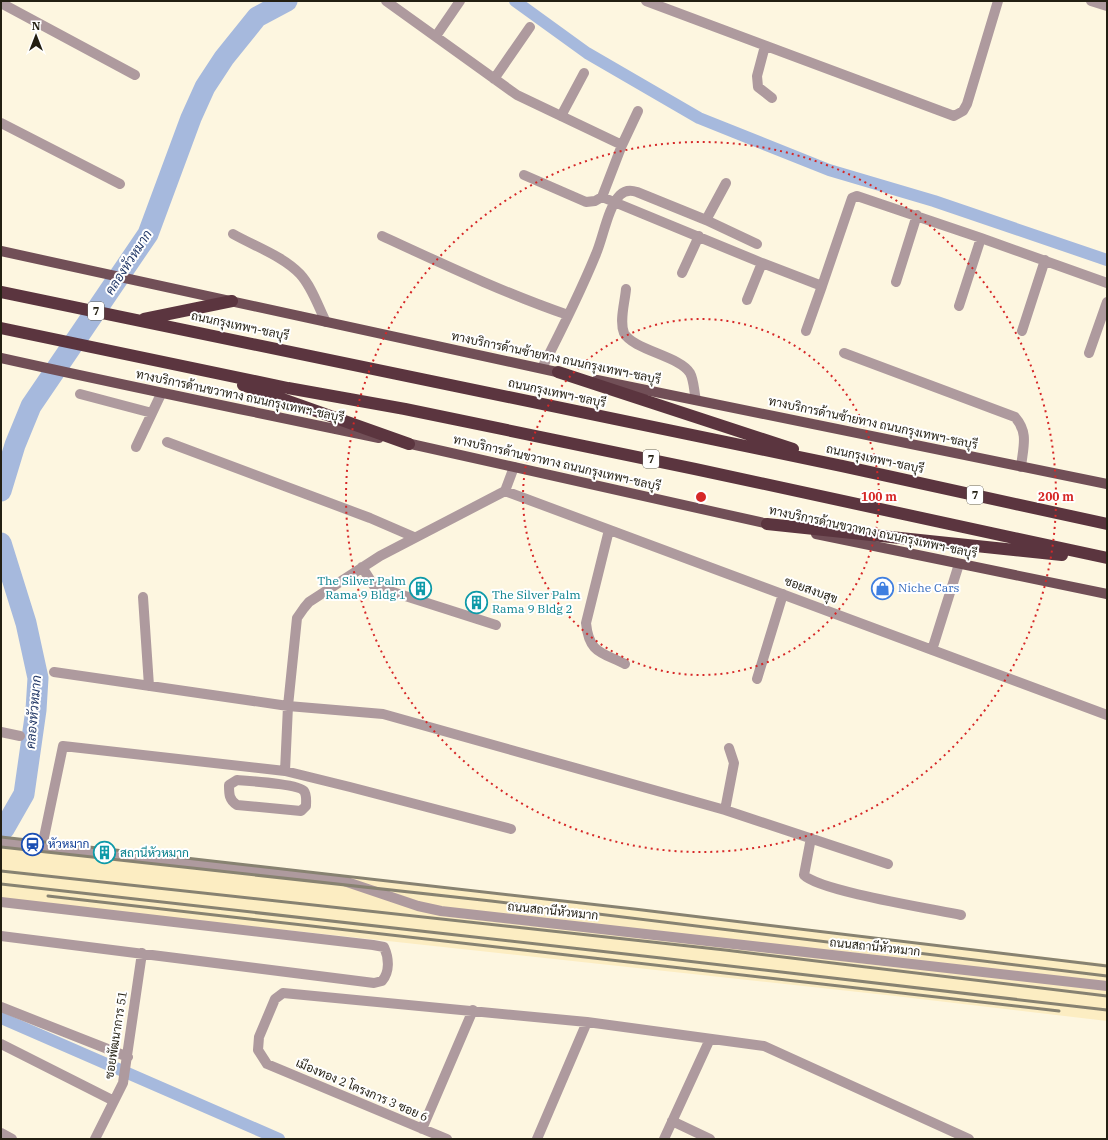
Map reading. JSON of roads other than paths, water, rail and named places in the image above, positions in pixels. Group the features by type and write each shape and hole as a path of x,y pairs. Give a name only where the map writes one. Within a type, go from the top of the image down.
{"highway":[{"name":"ถนนกรุงเทพฯ-ชลบุรี","path":"1,292 842,466 1107,524"},
{"path":"138,320 232,301"},
{"name":"7","path":"1,328 121,354 194,367 288,388 405,409 696,468 1107,559"},
{"path":"194,367 409,444"},
{"path":"558,372 842,466"},
{"path":"768,524 1107,559"}],"main road":[{"name":"ทางบริการด้านซ้ายทาง ถนนกรุงเทพฯ-ชลบุรี","path":"1,251 160,287 232,301 558,372 1107,484"},
{"name":"ทางบริการด้านขวาทาง ถนนกรุงเทพฯ-ชลบุรี","path":"1,358 100,379 161,394 409,444 768,524 1107,594"}],"street":[{"path":"386,1 517,95 622,145"},
{"path":"436,36 460,1"},
{"path":"646,1 954,116 963,111 967,104 998,1"},
{"path":"1091,1 1107,6"},
{"path":"8,4 136,75"},
{"path":"494,79 530,27"},
{"path":"765,46 756,81 758,87 772,98"},
{"path":"561,116 584,73"},
{"path":"524,174 586,202 595,201 602,197 622,145 638,111"},
{"path":"1,123 120,184"},
{"path":"706,220 726,183"},
{"path":"542,368 597,253 614,203 621,194 630,190 706,220 757,244"},
{"path":"806,331 852,198 857,196 917,215 1107,283"},
{"path":"602,197 699,236 762,264 822,286"},
{"path":"896,282 917,215"},
{"path":"233,234 283,261 299,273 310,288 326,322"},
{"path":"382,236 501,289 568,315"},
{"path":"682,272 699,236"},
{"path":"958,306 981,238"},
{"path":"1022,331 1045,260"},
{"path":"747,300 762,264"},
{"path":"626,289 622,324 624,334 636,342 684,366 690,373 696,400"},
{"path":"1090,353 1107,302"},
{"path":"844,353 1015,417 1022,425 1025,435 1021,467"},
{"path":"80,394 152,413"},
{"path":"136,447 161,394"},
{"path":"167,442 370,518 414,538"},
{"path":"285,771 288,706 296,618 309,602 362,567 414,538 505,491 514,467"},
{"name":"ซอยสงบสุข","path":"505,491 1107,715"},
{"path":"609,530 586,623 588,637 594,649 625,664"},
{"path":"932,650 959,564"},
{"path":"362,567 374,586 496,625"},
{"path":"757,679 783,594"},
{"path":"143,597 149,686"},
{"path":"54,672 288,706 383,714 725,810 888,864"},
{"path":"1,732 20,736"},
{"path":"42,847 63,746 285,771 350,786 511,829"},
{"path":"725,810 734,763 728,748"},
{"path":"237,780 237,771 239,768 244,766"},
{"path":"237,780 284,785 302,789 305,792 306,806 301,811 237,805 229,796 229,785 237,780"},
{"path":"811,838 804,866 804,875 809,880 838,889 961,915"},
{"name":"ถนนสถานีหัวหมาก","path":"1,842 341,880 418,906 441,911 1107,986"},
{"path":"1,902 384,947 388,956 387,976 382,981 374,983 1,936"},
{"name":"ซอยพัฒนาการ 51","path":"95,1139 123,1083 142,953"},
{"name":"เมืองทอง 2 โครงการ 3 ซอย 6","path":"447,1139 267,1064 258,1050 259,1037 275,999 284,993 473,1010"},
{"path":"1,1007 127,1061"},
{"path":"422,1129 473,1010 587,1022 764,1046 969,1139"},
{"path":"537,1139 587,1022"},
{"path":"664,1139 710,1039"},
{"path":"1,1044 114,1101"},
{"path":"672,1121 710,1139"},
{"path":"1,1132 12,1139"}],"waterway":[{"name":"คลองหัวหมาก","path":"1,491 15,445 31,406 148,234 191,118 205,87 224,58 257,17 287,1"},
{"path":"515,1 587,53 699,118 829,170 934,201 1107,260"},
{"name":"คลองหัวหมาก","path":"1,543 26,623 38,678 36,710 24,794 4,829 1,830"},
{"path":"1,1018 279,1139"}],"railway":[{"path":"1,837 634,909 1107,966"},
{"path":"1,847 491,901 1107,976"},
{"path":"1,871 725,950 1107,996"},
{"path":"1,884 1107,1010"},
{"path":"48,896 1059,1011"}],"place":[{"name":"The Silver Palm Rama 9 Bldg 1","path":"421,588"},
{"name":"Niche Cars","path":"883,588"},
{"name":"The Silver Palm Rama 9 Bldg 2","path":"476,602"},
{"name":"หัวหมาก","path":"32,844"},
{"name":"สถานีหัวหมาก","path":"105,853"}]}
